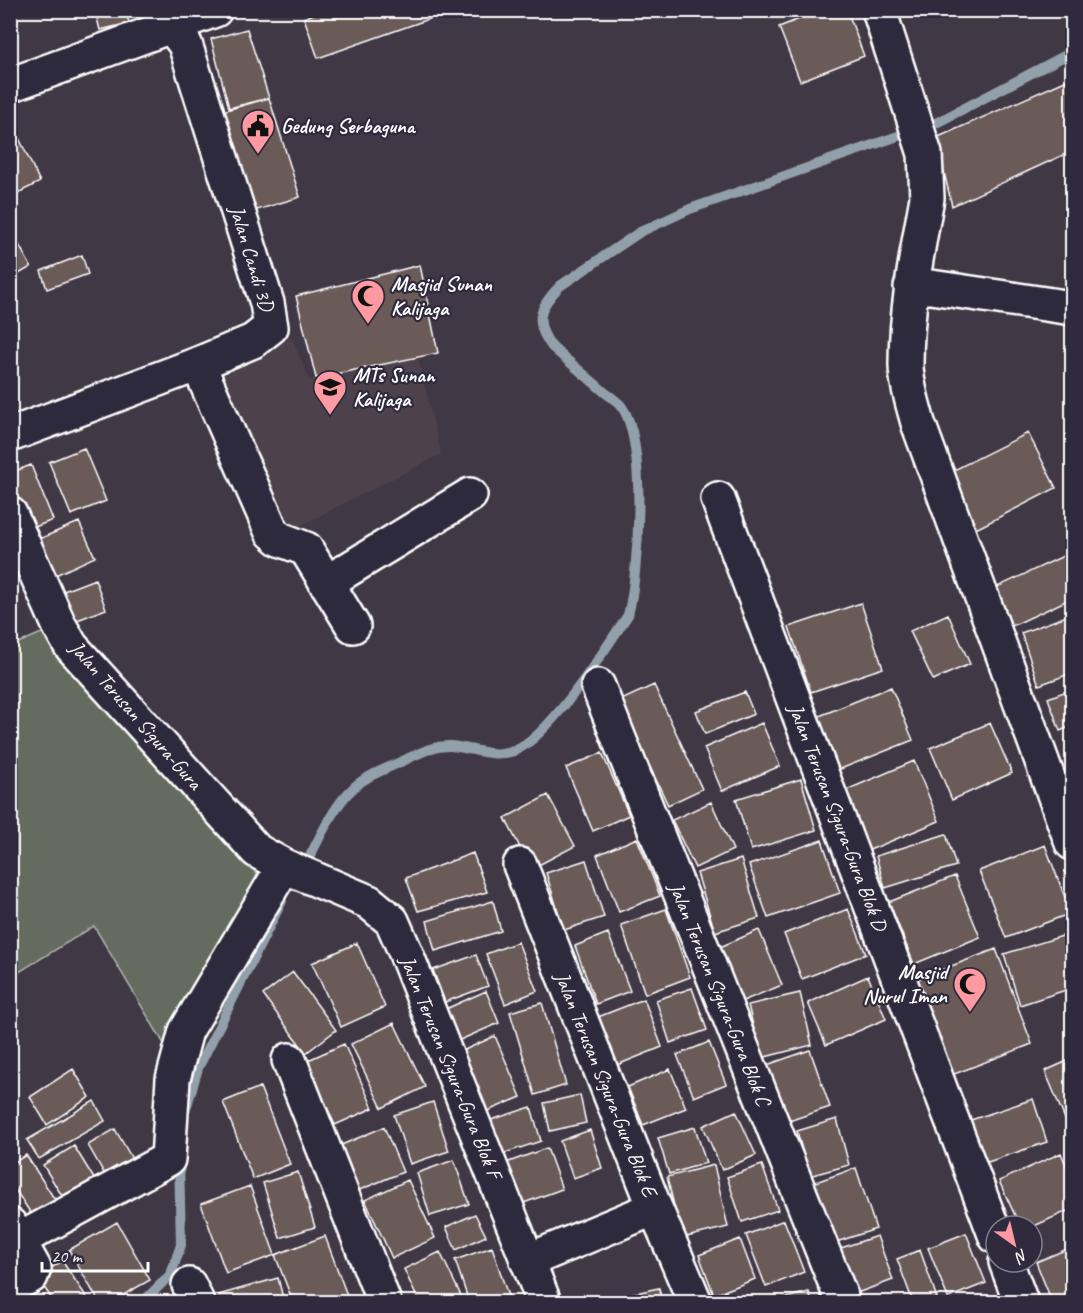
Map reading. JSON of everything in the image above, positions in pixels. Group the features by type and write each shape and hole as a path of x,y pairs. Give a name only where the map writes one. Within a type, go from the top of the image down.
{"street":[{"path":"10,86 165,19 216,10"},
{"path":"879,10 925,154 927,198 910,300 906,365 911,398 918,423 1072,843"},
{"name":"Jalan Candi 3D","path":"10,435 198,364 253,341 271,327 267,303 185,44 165,19"},
{"path":"910,300 931,287 1072,308"},
{"path":"198,364 272,532 280,539 306,549 353,626"},
{"path":"326,583 470,495"},
{"name":"Jalan Terusan Sigura-Gura Blok D","path":"718,499 988,1214"},
{"name":"Jalan Terusan Sigura-Gura","path":"10,514 59,625 71,646 257,851 296,872"},
{"name":"Jalan Terusan Sigura-Gura Blok C","path":"598,686 843,1302"},
{"name":"Jalan Terusan Sigura-Gura Blok E","path":"520,865 655,1208 695,1302"},
{"path":"10,1286 31,1275 33,1268 15,1233 168,1159 173,1079 186,1031 296,872"},
{"name":"Jalan Terusan Sigura-Gura Blok F","path":"296,872 369,902 392,921 543,1302"},
{"path":"289,1060 384,1302"},
{"path":"527,1261 655,1208"},
{"path":"1010,1274 1021,1302"}],"shaded area":[{"name":"MTs Sunan Kalijaga","path":"292,338 309,379 418,358 441,454 282,535 210,375"}],"green space":[{"path":"44,632 263,881 167,1049 94,926 11,977 11,646"}],"building":[{"path":"95,10 126,10 129,23 100,30"},
{"path":"324,10 445,10 446,13 318,58 304,18"},
{"path":"822,10 847,10 864,56 800,81 779,27"},
{"path":"247,29 269,98 229,108 211,39"},
{"path":"1072,78 1072,151 952,206 936,138"},
{"name":"Gedung Serbaguna","path":"269,98 300,197 247,213 216,113"},
{"path":"18,136 40,182 14,195 10,188 10,139"},
{"path":"17,241 31,267 10,279 10,245"},
{"path":"82,255 88,274 47,289 41,271"},
{"name":"Masjid Sunan Kalijaga","path":"420,265 438,353 316,378 296,296"},
{"path":"1028,433 1056,488 972,531 944,475"},
{"path":"84,448 106,501 71,515 49,462"},
{"path":"31,465 53,520 19,533 10,512 10,473"},
{"path":"79,522 95,557 47,579 30,543"},
{"path":"1072,552 1072,598 1012,626 995,588"},
{"path":"95,579 106,609 67,624 56,594"},
{"path":"861,603 883,668 811,692 789,627"},
{"path":"948,614 970,664 933,680 910,631"},
{"path":"1072,614 1072,673 1039,685 1021,633"},
{"path":"654,685 702,789 668,805 619,701"},
{"path":"891,687 913,740 833,772 812,719"},
{"path":"1072,689 1072,726 1060,731 1048,698"},
{"path":"745,692 754,714 705,734 696,711"},
{"path":"762,723 780,766 722,791 704,748"},
{"path":"990,723 1012,773 952,800 930,748"},
{"path":"602,753 629,815 593,831 566,768"},
{"path":"914,761 939,821 860,854 835,795"},
{"path":"801,779 816,830 751,850 736,799"},
{"path":"548,795 575,846 531,869 505,818"},
{"path":"711,802 733,850 695,868 672,820"},
{"path":"946,834 956,866 885,888 876,856"},
{"path":"637,838 660,896 619,912 597,855"},
{"path":"822,840 840,893 768,918 749,865"},
{"path":"1045,845 1071,913 1006,938 979,871"},
{"path":"473,853 487,892 418,911 406,878"},
{"path":"741,859 759,918 715,932 697,873"},
{"path":"586,860 604,917 564,930 546,873"},
{"path":"955,876 980,937 914,964 889,902"},
{"path":"493,901 501,931 435,951 427,921"},
{"path":"666,909 690,977 645,994 621,925"},
{"path":"848,909 866,954 802,979 784,934"},
{"path":"759,930 782,985 733,1005 711,951"},
{"path":"608,933 630,991 596,1004 575,946"},
{"path":"1072,933 1072,988 1020,1005 1004,954"},
{"path":"518,942 537,991 505,1004 486,954"},
{"path":"357,943 385,1007 341,1027 312,963"},
{"name":"Masjid Nurul Iman","path":"996,949 1032,1044 944,1078 907,983"},
{"path":"476,955 488,986 445,1002 433,970"},
{"path":"293,972 336,1030 306,1053 263,995"},
{"path":"868,976 886,1019 826,1045 808,1003"},
{"path":"692,988 707,1030 670,1043 656,1000"},
{"path":"486,991 499,1023 453,1043 439,1012"},
{"path":"800,993 812,1045 761,1058 748,1005"},
{"path":"644,999 662,1047 617,1065 598,1017"},
{"path":"542,1003 566,1085 535,1095 510,1012"},
{"path":"394,1023 425,1087 382,1108 351,1044"},
{"path":"495,1036 521,1097 483,1113 458,1053"},
{"path":"709,1042 726,1084 694,1097 677,1055"},
{"path":"344,1044 373,1108 335,1125 306,1061"},
{"path":"810,1050 830,1107 780,1124 761,1067"},
{"path":"1072,1059 1072,1116 1065,1119 1045,1071"},
{"path":"73,1069 90,1097 47,1125 30,1097"},
{"path":"670,1069 686,1108 643,1125 628,1087"},
{"path":"260,1087 290,1164 253,1179 223,1102"},
{"path":"580,1095 586,1123 550,1131 544,1103"},
{"path":"1033,1099 1047,1142 976,1166 962,1123"},
{"path":"94,1101 105,1121 39,1159 27,1140"},
{"path":"433,1102 449,1151 410,1164 394,1115"},
{"path":"531,1107 541,1141 499,1155 488,1121"},
{"path":"736,1111 756,1155 722,1170 703,1126"},
{"path":"837,1119 849,1165 809,1176 797,1131"},
{"path":"384,1127 403,1172 357,1191 339,1146"},
{"path":"695,1127 706,1163 669,1174 658,1138"},
{"path":"115,1129 139,1171 112,1187 88,1145"},
{"path":"590,1130 602,1168 573,1178 560,1141"},
{"path":"74,1146 101,1190 70,1209 43,1165"},
{"path":"547,1148 562,1189 521,1204 506,1163"},
{"path":"1061,1153 1072,1179 1072,1209 1044,1222 1044,1214 1014,1214 999,1181"},
{"path":"26,1155 59,1206 36,1221 10,1182 10,1165"},
{"path":"454,1160 469,1204 430,1216 417,1173"},
{"path":"714,1165 728,1227 682,1238 667,1177"},
{"path":"762,1165 778,1210 742,1222 727,1177"},
{"path":"856,1168 876,1229 827,1245 807,1185"},
{"path":"298,1172 315,1227 280,1238 263,1183"},
{"path":"408,1180 435,1238 392,1258 365,1200"},
{"path":"250,1186 275,1255 226,1273 201,1204"},
{"path":"475,1214 486,1236 456,1250 446,1227"},
{"path":"784,1220 804,1272 766,1287 746,1235"},
{"path":"117,1222 150,1280 111,1302 99,1302 69,1250"},
{"path":"966,1233 986,1283 948,1298 928,1248"},
{"path":"325,1236 348,1298 335,1302 293,1302 275,1255"},
{"path":"877,1236 893,1280 854,1294 838,1249"},
{"path":"740,1239 755,1279 714,1295 699,1255"},
{"path":"492,1247 510,1302 469,1302 455,1260"},
{"path":"1072,1247 1072,1302 1052,1302 1041,1274 1044,1274 1044,1259"},
{"path":"920,1250 937,1298 925,1302 913,1302 897,1259"},
{"path":"440,1252 464,1302 419,1302 404,1269"},
{"path":"62,1261 90,1302 54,1302 37,1277"},
{"path":"278,1278 284,1302 202,1302 201,1300"},
{"path":"659,1288 662,1302 623,1302 621,1296"},
{"path":"809,1292 812,1302 773,1302 773,1301"},
{"path":"605,1295 608,1302 583,1302"}],"waterway":[{"path":"310,856 338,805 353,788 373,775 439,747 451,746 482,752 506,753 528,743 560,711 628,615 638,540 638,477 635,448 630,424 622,407 552,347 542,330 543,308 560,286 640,232 690,209 938,122 1072,52"},
{"path":"185,1112 198,1068 282,901"},
{"path":"143,1302 171,1274 181,1245 179,1157"}],"place":[{"name":"Gedung Serbaguna","path":"258,155"},
{"name":"Masjid Sunan Kalijaga","path":"368,325"},
{"name":"MTs Sunan Kalijaga","path":"330,416"},
{"name":"Masjid Nurul Iman","path":"970,1013"}]}
